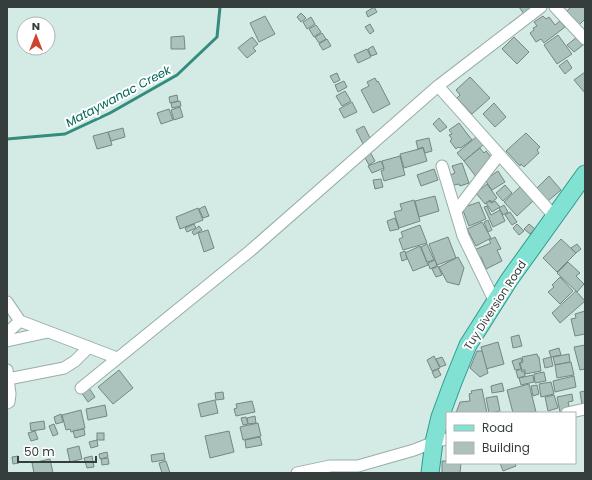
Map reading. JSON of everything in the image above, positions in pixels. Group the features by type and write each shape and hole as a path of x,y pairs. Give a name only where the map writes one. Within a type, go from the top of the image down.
{"main road":[{"name":"Tuy Diversion Road","path":"430,473 441,440 440,417 468,345 509,280 585,174"}],"street":[{"path":"81,388 250,251 438,86 541,7"},
{"path":"555,7 585,40"},
{"path":"438,86 555,216"},
{"path":"456,210 500,155"},
{"path":"442,166 463,236 495,302"},
{"path":"7,302 20,321 117,358"},
{"path":"7,333 20,321"},
{"path":"7,341 48,332"},
{"path":"7,403 9,402 10,394 8,374 64,368 75,361 88,347"},
{"path":"572,412 585,409"},
{"path":"297,473 330,466 358,466 414,450 441,440"}],"building":[{"path":"374,7 377,12 368,17 366,12"},
{"path":"519,7 533,7 524,14"},
{"path":"571,7 585,7 585,19 579,25 567,11"},
{"path":"301,13 306,18 301,22 297,17"},
{"path":"265,16 275,34 259,42 250,23"},
{"path":"543,16 546,19 549,17 555,25 560,21 565,27 544,43 541,39 536,42 530,33 534,30 533,28 537,26 534,22"},
{"path":"311,17 315,24 307,29 303,22"},
{"path":"370,24 374,31 370,34 365,27"},
{"path":"316,25 321,32 314,37 309,29"},
{"path":"322,33 326,39 319,43 315,37"},
{"path":"558,35 572,54 557,64 544,45"},
{"path":"184,36 185,49 171,49 171,37"},
{"path":"252,37 258,44 253,48 256,51 247,58 238,48"},
{"path":"514,37 529,52 517,64 502,49"},
{"path":"577,37 583,45 574,52 567,45"},
{"path":"327,39 331,46 323,50 319,44"},
{"path":"373,46 377,54 371,56 368,49"},
{"path":"367,49 371,57 358,63 354,55"},
{"path":"567,60 572,68 565,74 559,66"},
{"path":"585,72 585,93 574,80"},
{"path":"337,73 340,80 334,83 330,76"},
{"path":"470,77 490,98 472,114 457,98 460,95 456,90"},
{"path":"375,78 390,104 373,113 361,90 369,86 367,82"},
{"path":"344,81 347,87 338,92 335,85"},
{"path":"345,91 351,101 342,106 336,96"},
{"path":"177,95 178,101 170,103 169,97"},
{"path":"180,101 181,106 172,108 171,103"},
{"path":"352,102 357,112 344,118 339,109"},
{"path":"494,103 506,117 495,127 483,114"},
{"path":"180,107 183,117 174,120 171,110"},
{"path":"169,109 173,120 161,124 157,113"},
{"path":"439,118 447,127 440,132 433,124"},
{"path":"459,123 472,140 456,149 450,141 452,139 449,135 452,134 449,130"},
{"path":"364,126 372,142 364,146 356,130"},
{"path":"123,128 125,137 111,141 108,132"},
{"path":"108,132 112,145 97,149 93,136"},
{"path":"526,133 540,147 537,150 539,153 524,167 521,164 520,166 506,151"},
{"path":"476,137 483,145 464,161 457,153"},
{"path":"429,138 432,151 425,153 423,147 418,149 416,141"},
{"path":"423,148 427,161 404,168 400,154"},
{"path":"480,148 484,153 486,151 493,160 477,178 464,161"},
{"path":"370,152 375,161 369,165 364,156"},
{"path":"400,156 405,175 384,181 381,171 384,170 382,161"},
{"path":"381,161 384,168 372,173 368,166"},
{"path":"462,163 469,183 460,186 459,184 454,185 450,175 455,173 452,166"},
{"path":"434,169 438,180 421,186 417,175"},
{"path":"498,171 505,182 492,190 485,180"},
{"path":"549,176 561,190 548,201 537,188"},
{"path":"381,179 383,187 375,189 373,180"},
{"path":"487,184 497,198 492,202 490,200 485,204 476,193"},
{"path":"505,185 512,193 503,201 496,193"},
{"path":"520,187 533,201 517,216 504,202"},
{"path":"435,196 439,211 419,217 415,201"},
{"path":"414,200 420,221 399,228 394,212 402,210 400,204"},
{"path":"490,201 491,203 495,201 500,207 492,212 486,203"},
{"path":"479,202 486,219 469,226 462,208"},
{"path":"504,205 508,212 503,215 499,208"},
{"path":"205,206 209,216 203,218 199,209"},
{"path":"487,206 491,215 500,210 505,221 493,227 484,207"},
{"path":"198,208 203,220 180,229 176,217"},
{"path":"510,212 517,222 512,225 505,215"},
{"path":"395,218 399,229 390,231 387,221"},
{"path":"488,220 492,230 488,232 484,222"},
{"path":"482,222 491,238 476,246 467,229"},
{"path":"194,224 196,228 187,232 185,228"},
{"path":"517,224 524,231 519,235 513,228"},
{"path":"529,224 535,229 530,234 524,229"},
{"path":"420,225 427,243 403,250 399,239 403,237 401,232"},
{"path":"199,226 202,230 194,235 192,232"},
{"path":"208,230 214,248 204,252 198,233"},
{"path":"448,237 456,258 437,265 429,244"},
{"path":"495,237 501,249 497,250 502,261 486,269 481,257 478,259 474,250 491,243 489,240"},
{"path":"561,239 576,253 557,272 543,258"},
{"path":"427,244 434,260 427,262 421,247"},
{"path":"577,244 581,249 576,253 571,248"},
{"path":"420,246 428,265 413,271 405,253"},
{"path":"405,251 407,259 402,261 400,253"},
{"path":"458,257 464,268 459,285 447,282 439,267"},
{"path":"435,260 437,266 430,269 428,263"},
{"path":"568,262 580,273 576,276 584,284 577,292 557,273"},
{"path":"438,266 442,275 436,277 432,269"},
{"path":"560,277 573,291 560,304 548,292 554,287 552,285"},
{"path":"576,291 585,301 560,323 552,313"},
{"path":"585,311 585,334 575,336 571,319 576,318 575,314"},
{"path":"519,335 522,346 513,348 511,337"},
{"path":"498,342 504,364 486,369 481,347"},
{"path":"585,345 585,369 580,370 574,347"},
{"path":"559,348 561,355 551,357 549,351"},
{"path":"477,351 482,351 488,373 480,377 470,368"},
{"path":"537,354 539,357 541,371 525,374 525,370 522,370 520,363 523,362 522,357"},
{"path":"569,354 570,362 555,365 553,357"},
{"path":"434,356 440,368 432,371 427,360"},
{"path":"442,357 446,365 440,367 436,359"},
{"path":"551,357 553,366 545,368 543,359"},
{"path":"521,358 522,362 519,363 521,369 515,370 512,361"},
{"path":"571,362 574,375 557,378 555,365"},
{"path":"438,369 441,375 435,378 432,372"},
{"path":"521,369 522,372 524,371 525,376 518,378 516,371"},
{"path":"119,370 133,388 113,404 98,387"},
{"path":"544,372 546,381 535,383 534,374"},
{"path":"533,375 534,382 521,385 519,378"},
{"path":"574,376 576,387 555,392 553,381"},
{"path":"551,382 554,394 541,397 539,384"},
{"path":"502,383 504,391 492,393 491,386"},
{"path":"529,384 536,412 513,412 507,390"},
{"path":"537,385 539,394 533,396 531,386"},
{"path":"89,388 95,397 88,402 81,392"},
{"path":"482,389 487,412 456,412 460,402 470,401 469,394 472,393 471,391"},
{"path":"585,391 585,405 582,405 580,392"},
{"path":"223,392 224,399 216,400 215,393"},
{"path":"572,394 573,401 568,402 570,410 560,412 557,397"},
{"path":"554,395 558,408 548,411 545,397"},
{"path":"497,396 500,411 489,412 486,398"},
{"path":"215,400 218,413 201,417 198,404"},
{"path":"252,401 255,412 236,416 234,409 237,408 236,404"},
{"path":"105,405 107,416 88,420 86,409"},
{"path":"81,410 85,428 71,432 70,429 66,430 62,415"},
{"path":"61,414 63,422 56,424 54,417"},
{"path":"255,416 256,423 248,424 247,418"},
{"path":"246,417 248,424 243,425 241,418"},
{"path":"44,421 45,429 31,431 30,423"},
{"path":"258,423 261,436 243,440 240,427"},
{"path":"54,424 58,434 53,436 49,426"},
{"path":"84,429 85,435 75,438 73,431"},
{"path":"35,431 38,439 31,441 28,433"},
{"path":"229,431 234,452 210,458 205,436"},
{"path":"97,433 104,433 104,440 97,440"},
{"path":"260,437 262,445 246,448 245,440"},
{"path":"97,440 98,446 91,448 89,442"},
{"path":"79,446 82,459 70,462 67,449"},
{"path":"107,452 108,457 100,459 99,454"},
{"path":"164,453 165,460 152,462 151,455"},
{"path":"18,456 19,463 13,464 12,457"},
{"path":"92,456 94,467 87,468 84,458"},
{"path":"108,458 109,464 102,465 101,459"},
{"path":"50,459 53,473 34,473 32,463"},
{"path":"166,461 170,473 162,473 159,463"},
{"path":"442,461 446,461 446,464 461,464 460,473 442,473"},
{"path":"500,464 515,464 516,466 503,471"}],"waterway":[{"name":"Mataywanac Creek","path":"7,139 65,134 110,113 177,75 217,37 220,7"}]}
